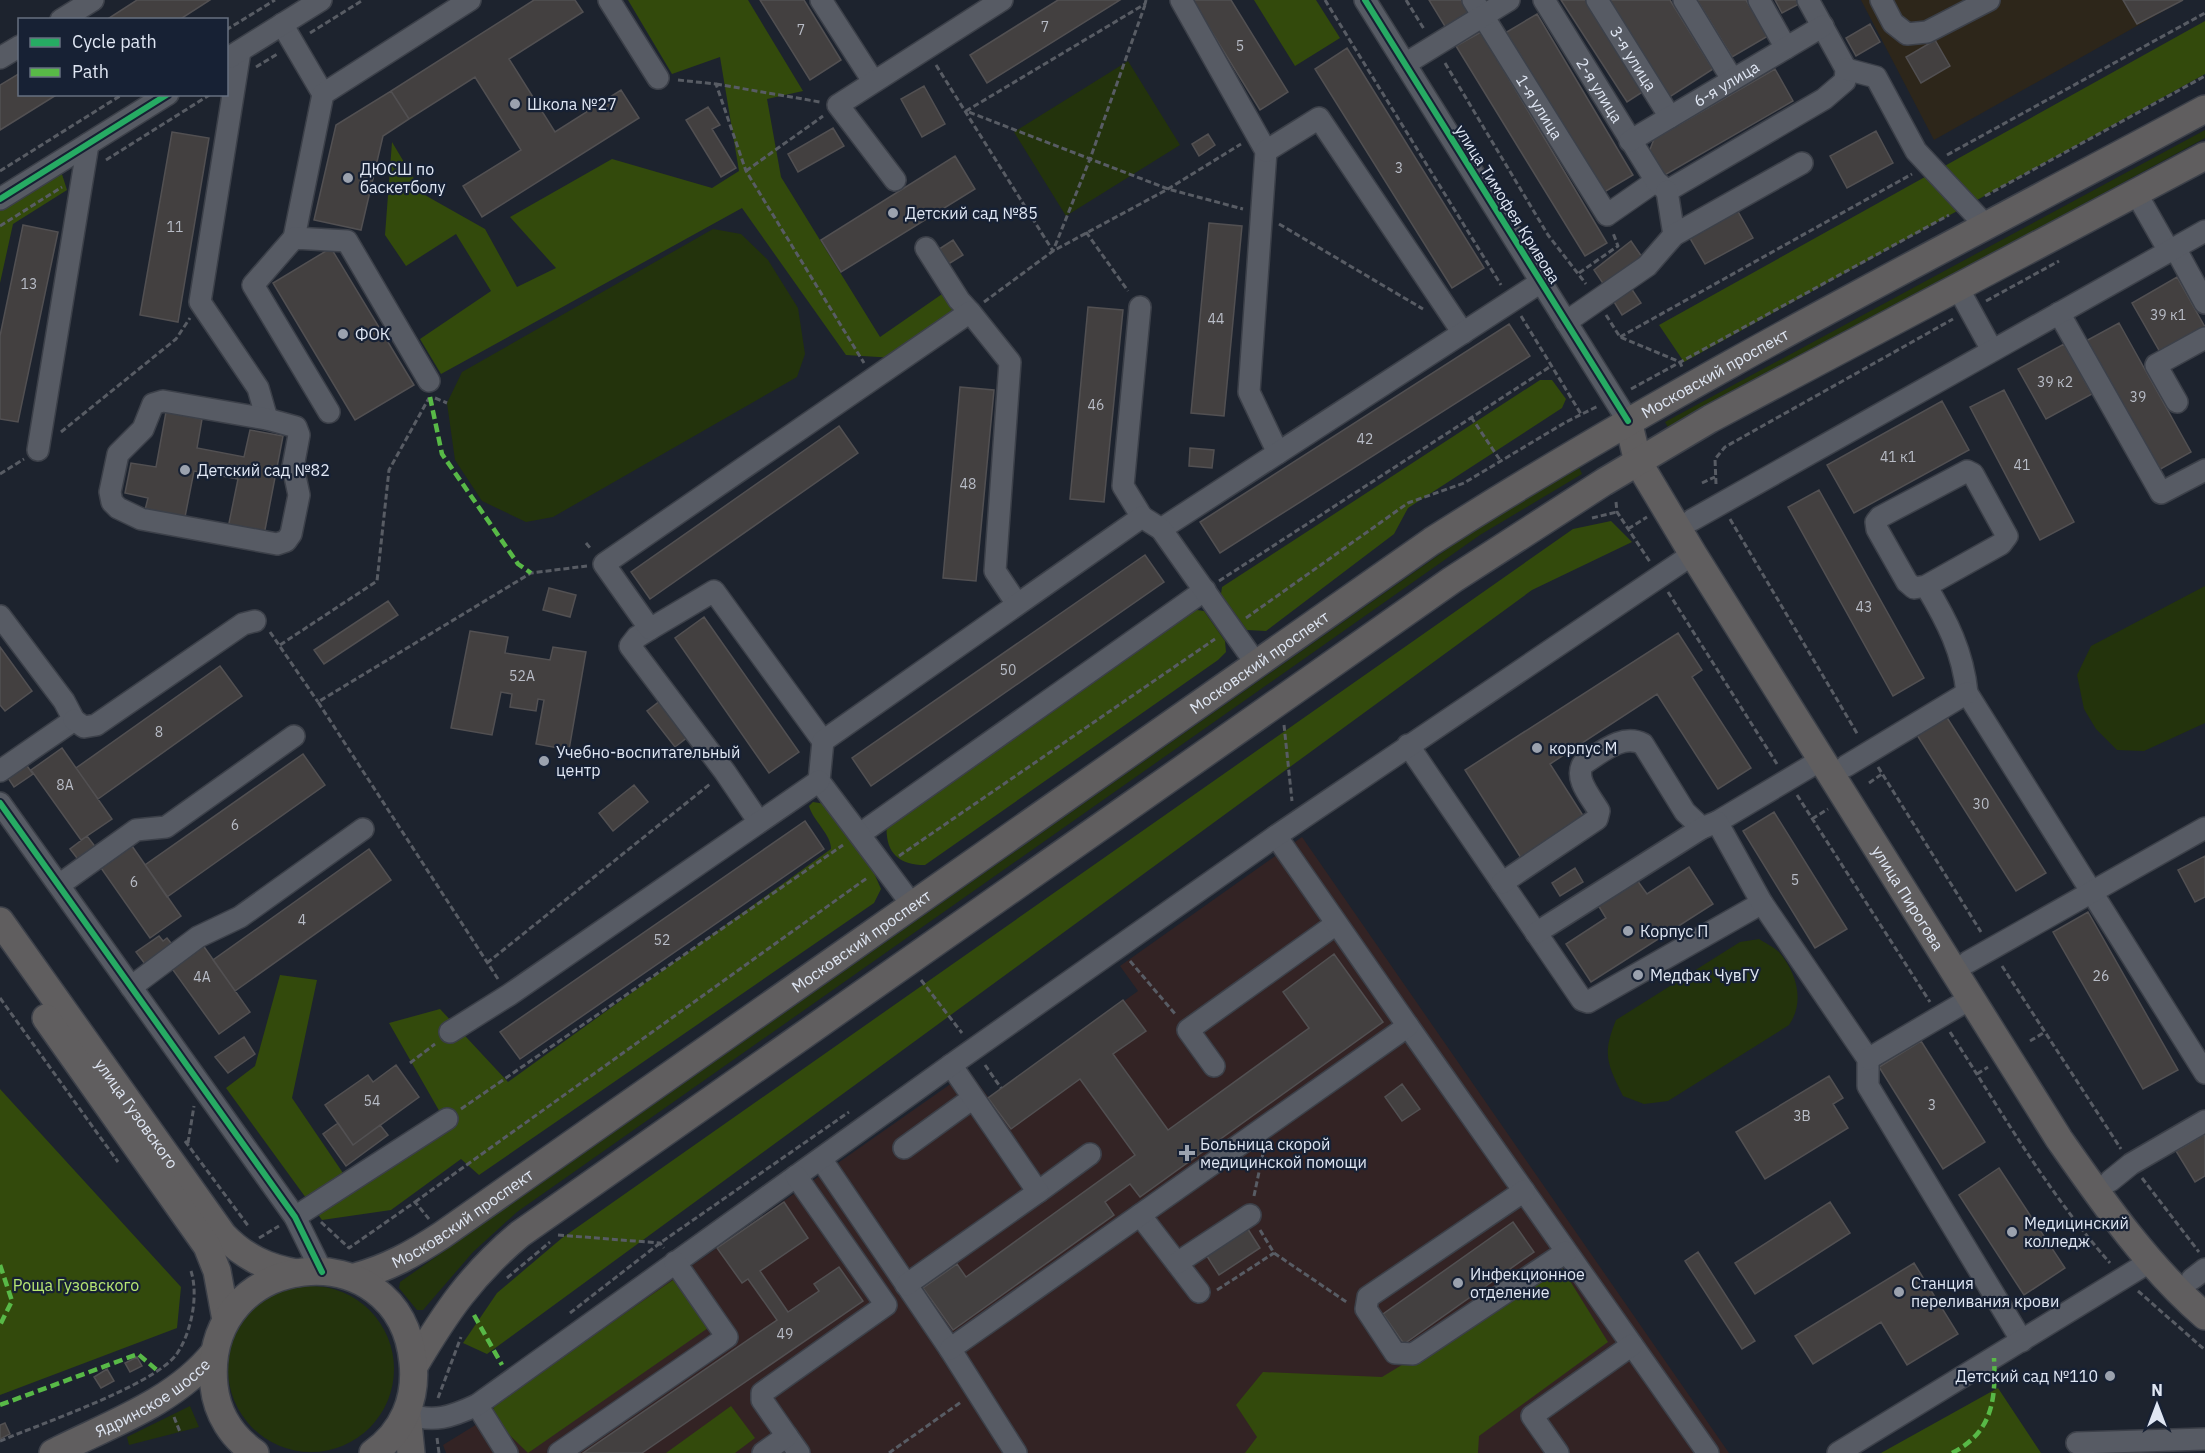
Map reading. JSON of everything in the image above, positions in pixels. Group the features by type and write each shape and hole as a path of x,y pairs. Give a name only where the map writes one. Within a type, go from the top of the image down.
{"main road":[{"name":"Московский проспект","path":"355,1277 385,1269 433,1241 1432,541 1533,477 1628,421 2205,109"},
{"path":"414,1366 450,1308 476,1274 520,1234 1452,580 1645,457 1710,419 1960,301 2136,193 2205,156"},
{"path":"1628,421 1645,457"},
{"name":"улица Пирогова","path":"1645,457 1692,520 1700,550"},
{"name":"улица Пирогова","path":"1645,457 1700,550 1960,967 2077,1135 2103,1186 2159,1256 2195,1282 2205,1316"},
{"name":"улица Гузовского","path":"0,921 223,1235 235,1248 254,1260 310,1272 355,1277"},
{"name":"улица Гузовского","path":"0,953 207,1245 218,1271 225,1320"},
{"path":"255,1453 238,1439 220,1409 215,1392 214,1353 225,1320 247,1294 261,1284 310,1272"},
{"path":"355,1277 373,1288 401,1319 408,1334 414,1366 407,1413 411,1453"},
{"name":"Ядринское шоссе","path":"53,1453 169,1394 200,1370 214,1353"},
{"path":"373,1453 386,1444 407,1413"}],"street":[{"path":"64,18 93,0"},
{"path":"228,92 233,55 321,0"},
{"path":"323,94 443,7 470,0"},
{"path":"609,0 658,78"},
{"path":"821,0 873,81"},
{"path":"895,180 838,105 1002,0"},
{"path":"1181,0 1261,143 1262,214 1249,392 1278,453"},
{"name":"улица Тимофея Кривова","path":"1365,0 1628,421"},
{"path":"1405,64 1435,46 1478,8 1509,0"},
{"name":"2-я улица","path":"1544,0 1630,141 1661,186"},
{"name":"3-я улица","path":"1597,0 1670,117"},
{"path":"1684,0 1732,79"},
{"path":"1759,0 1786,48"},
{"path":"1607,215 1824,99 1845,81 1846,69 1808,0"},
{"path":"1881,0 1893,23 1907,34 1927,32 1989,0"},
{"name":"1-я улица","path":"1478,8 1607,215"},
{"path":"282,24 323,94 294,238 253,285 329,412"},
{"name":"6-я улица","path":"1630,141 1823,26"},
{"path":"0,58 18,47"},
{"path":"1846,69 1875,77 1916,151 1987,227"},
{"path":"0,199 165,96"},
{"path":"228,96 200,302 258,388 267,419"},
{"path":"1261,143 1318,118 1463,333"},
{"path":"38,450 88,144"},
{"path":"1566,322 1647,266 1674,235 1802,163"},
{"path":"1661,186 1674,235"},
{"path":"2136,193 2205,303"},
{"path":"1692,520 2205,231"},
{"path":"294,238 347,241 430,389"},
{"path":"926,248 959,300 1010,362 995,571 1017,604"},
{"path":"1161,529 1541,282"},
{"path":"1960,301 1992,350"},
{"path":"1140,307 1123,486 1142,517 1161,529 1257,665"},
{"path":"650,629 604,564 970,312"},
{"path":"2060,313 2161,493 2205,470"},
{"path":"2177,402 2156,365 2205,338"},
{"path":"163,401 267,419 290,424 296,427 299,435 293,467 299,495 291,534 286,541 277,544 141,519 118,508 112,502 110,492 118,454 143,429 153,404 163,401"},
{"path":"1967,471 1973,474 2007,536 2001,544 1926,586 1914,588 1907,582 1877,529 1876,522 1880,517 1967,471"},
{"path":"823,741 1142,517"},
{"path":"407,1413 435,1420 450,1417 477,1405 951,1065 1276,836 1700,550"},
{"path":"1926,586 1956,639 1964,667 1967,693 2089,892 2205,1073"},
{"path":"860,834 1205,590"},
{"path":"759,822 725,772 630,646 637,637 714,591 823,741 819,781 913,906"},
{"path":"0,616 64,701 74,720 84,727 96,725 243,624 255,621"},
{"path":"1536,933 1710,825 1967,693"},
{"path":"0,771 74,720"},
{"path":"59,885 136,830 166,827 294,736"},
{"path":"1502,883 1597,819 1599,811 1580,779 1579,770 1583,764 1622,741 1634,740 1643,744 1685,812 1710,825 1868,1059 1868,1086 2022,1341"},
{"path":"1408,745 1582,1000 1588,1002 1762,903"},
{"path":"450,1032 509,995 819,781"},
{"path":"0,803 295,1217 310,1272"},
{"path":"1960,967 2205,828"},
{"path":"131,987 198,937 240,917 363,829"},
{"path":"1276,836 1708,1453"},
{"path":"1214,1066 1188,1030 1336,924"},
{"path":"1868,1059 1978,994"},
{"path":"950,1349 1408,1026"},
{"path":"951,1065 1038,1192"},
{"path":"904,1148 973,1098"},
{"path":"295,1217 447,1119"},
{"path":"2103,1186 2132,1164 2205,1121"},
{"path":"906,1285 1090,1154"},
{"path":"821,1158 950,1349 1016,1453"},
{"path":"764,1453 793,1445 762,1400 762,1392 886,1305 796,1176"},
{"path":"1524,1191 1368,1297 1366,1309 1395,1353 1413,1354 1566,1252"},
{"path":"1140,1215 1199,1292"},
{"path":"1177,1263 1250,1215"},
{"path":"1838,1453 2159,1256"},
{"path":"559,1453 727,1337 675,1262"},
{"path":"1558,1453 1532,1416 1632,1345"},
{"path":"477,1405 507,1453"},
{"path":"2077,1443 2205,1439"}],"path":[{"path":"228,29 275,0"},
{"path":"1325,0 1581,414"},
{"path":"1406,0 1548,235 1579,273 1620,337 1680,362"},
{"path":"966,111 1146,2"},
{"path":"1053,251 1090,159 1146,2"},
{"path":"925,48 1053,251"},
{"path":"1978,199 2205,76"},
{"path":"658,78 716,84 838,105"},
{"path":"716,84 746,171 873,378"},
{"path":"0,171 120,96"},
{"path":"746,171 838,105"},
{"path":"966,111 1168,189 1262,214 1433,315"},
{"path":"970,312 1053,251 1168,189 1261,143"},
{"path":"1627,391 1956,211"},
{"path":"1579,273 1618,246 1607,215"},
{"path":"1086,232 1140,307"},
{"path":"1718,491 1715,459 1725,447 1960,301"},
{"path":"0,474 38,450 176,339 200,302"},
{"path":"1205,590 1552,366"},
{"path":"280,645 377,581 389,470 430,389 447,403"},
{"path":"1240,622 1408,503 1464,483 1566,422 1600,405"},
{"path":"1471,417 1501,461"},
{"path":"1566,422 1570,428"},
{"path":"1722,442 1725,447"},
{"path":"1702,483 1715,477"},
{"path":"1616,502 1617,512 1648,560"},
{"path":"1589,519 1617,512"},
{"path":"1726,513 1858,736"},
{"path":"1628,529 1649,515"},
{"path":"586,543 604,564"},
{"path":"318,702 531,573 604,564"},
{"path":"1663,583 1778,767"},
{"path":"255,621 267,628 280,645 509,995"},
{"path":"896,858 1222,635"},
{"path":"1274,732 1293,719"},
{"path":"1284,725 1292,805 1302,819"},
{"path":"1877,766 2045,1032 2030,1041"},
{"path":"487,963 725,772"},
{"path":"1869,783 1882,774"},
{"path":"1791,786 2031,1159 2085,1234 2124,1279 2205,1350"},
{"path":"1812,819 1835,804"},
{"path":"447,1119 860,834"},
{"path":"319,1220 350,1248 876,872"},
{"path":"1120,947 1188,1030"},
{"path":"921,980 930,973"},
{"path":"0,998 118,1162"},
{"path":"410,1063 450,1032"},
{"path":"1269,1124 1250,1215 1275,1253 1349,1303 1366,1309"},
{"path":"415,1202 432,1222"},
{"path":"502,1283 568,1228"},
{"path":"558,1235 660,1243 675,1262"},
{"path":"1199,1292 1209,1295 1275,1253"},
{"path":"0,1441 139,1383 176,1355 187,1332 194,1299 190,1268"},
{"path":"435,1406 455,1345 462,1335"},
{"path":"889,1453 976,1391"},
{"path":"174,1414 180,1432"},
{"path":"436,1436 439,1453"}],"shaded area":[{"path":"1861,0 2183,0 1934,140"},
{"name":"Больница скорой медицинской помощи","path":"1302,837 1729,1453 446,1453 443,1445 490,1416 496,1403 969,1071 989,1098 1138,991 1120,966"}],"green space":[{"path":"628,0 748,0 803,91 767,99 781,177 880,337 945,292 960,310 895,358 846,355 742,208 441,374 420,339 491,291 456,234 406,266 385,235 392,142 423,194 485,229 517,287 556,268 510,217 612,159 712,188 739,171 720,57 672,74"},
{"path":"1254,0 1316,0 1340,38 1295,66"},
{"path":"2205,21 2205,74 1684,362 1659,325"},
{"path":"1128,61 1180,145 1066,216 1014,132"},
{"path":"2205,130 2205,138 1669,429 1665,422"},
{"path":"60,168 67,190 13,224 0,283 0,205"},
{"path":"713,229 741,234 768,260 798,308 805,354 797,377 553,517 526,522 482,501 455,460 447,403 462,372"},
{"path":"1540,380 1552,380 1566,399 1562,408 1408,508 1394,534 1266,631 1247,630 1221,594 1222,587"},
{"path":"1578,465 1582,474 1480,535 517,1212 473,1252 423,1310 417,1310 399,1288 400,1282 1476,529"},
{"path":"1611,521 1632,542 1532,590 487,1354 463,1343 497,1293 562,1238 1573,529"},
{"path":"2205,586 2205,723 2144,751 2117,750 2096,729 2084,709 2077,675 2091,646"},
{"path":"1190,609 1204,611 1225,641 1226,652 1218,660 925,865 906,862 894,854 888,840 887,821"},
{"path":"813,802 826,804 871,866 881,889 874,903 479,1175 461,1159 391,1210 322,1220 226,1088 255,1066 280,975 317,980 292,1098 345,1176 441,1114 389,1023 440,1009 508,1082 831,849 828,838 811,812 809,806"},
{"path":"1759,939 1779,952 1794,978 1798,997 1797,1007 1789,1025 1668,1101 1644,1104 1623,1096 1608,1059 1609,1042 1616,1020 1740,942"},
{"name":"Роща Гузовского","path":"0,1089 181,1287 177,1328 0,1395"},
{"path":"1562,1268 1608,1342 1479,1436 1478,1453 1245,1453 1257,1437 1236,1405 1263,1372 1382,1377"},
{"path":"673,1280 708,1328 528,1453 490,1416 496,1403"},
{"path":"311,1286 343,1293 357,1300 369,1311 380,1323 387,1337 394,1369 387,1401 380,1415 369,1427 357,1438 343,1445 311,1452 279,1445 265,1438 253,1427 242,1415 235,1401 228,1369 235,1337 242,1323 253,1311 265,1300 279,1293"},
{"path":"1998,1388 2041,1453 1881,1453 1996,1389"},
{"path":"190,1406 199,1427 129,1445 127,1437"},
{"path":"731,1406 755,1438 735,1453 666,1453"}],"building":[{"path":"137,0 210,0 182,18 109,18"},
{"name":"Школа №27","path":"534,0 575,0 583,12 509,59 555,132 621,90 639,118 482,217 463,186 521,150 475,77 409,119 391,91"},
{"path":"760,0 804,0 841,60 810,80"},
{"path":"1058,0 1120,0 987,83 970,55"},
{"path":"1192,0 1231,0 1288,92 1260,110"},
{"path":"1429,0 1461,0 1469,14 1446,28"},
{"path":"1561,0 1586,0 1644,91 1627,102"},
{"path":"1606,0 1670,0 1713,69 1668,98"},
{"path":"1697,0 1746,0 1768,36 1732,57"},
{"path":"1775,0 1797,0 1799,4 1782,13"},
{"path":"2123,0 2183,0 2137,24"},
{"path":"1537,14 1633,175 1601,194 1505,33"},
{"path":"1870,24 1880,42 1856,56 1846,38"},
{"path":"1481,32 1607,243 1585,256 1456,46"},
{"path":"1935,40 1950,66 1921,83 1906,57"},
{"path":"1347,48 1484,268 1452,288 1315,69"},
{"path":"1775,69 1793,101 1663,176 1649,152 1654,139"},
{"path":"18,74 18,96 55,96 0,130 0,85"},
{"path":"924,86 945,124 922,137 901,99"},
{"name":"ДЮСШ по баскетболу","path":"391,91 409,119 383,136 361,230 314,220 336,125"},
{"path":"708,107 720,125 712,129 736,168 721,177 686,120"},
{"path":"833,128 844,146 798,172 788,154"},
{"path":"1876,131 1893,163 1847,188 1830,156"},
{"path":"172,132 209,138 178,322 140,315"},
{"path":"1208,134 1215,145 1199,156 1192,144"},
{"path":"955,156 975,189 841,272 821,240"},
{"path":"1736,208 1753,238 1705,264 1688,235"},
{"path":"1209,223 1242,226 1224,416 1191,413"},
{"path":"23,225 58,232 18,422 0,419 0,336"},
{"path":"953,240 963,255 942,268 933,253"},
{"path":"1631,241 1642,257 1606,288 1594,270"},
{"name":"ФОК","path":"331,248 414,385 355,420 273,283"},
{"path":"2177,277 2205,327 2160,352 2132,303"},
{"path":"1629,285 1641,303 1622,315 1611,297"},
{"path":"1088,307 1123,310 1104,502 1070,499"},
{"path":"2119,323 2191,452 2157,471 2084,342"},
{"path":"1509,324 1530,356 1220,553 1200,522"},
{"path":"2064,344 2092,394 2046,419 2018,369"},
{"path":"960,387 994,390 976,581 943,578"},
{"path":"2004,390 2074,522 2040,540 1970,407"},
{"path":"1942,401 1969,450 1854,513 1827,465"},
{"path":"166,412 202,419 197,448 244,457 250,430 283,436 264,535 228,528 238,479 194,471 185,517 145,510 148,498 125,493 131,463 156,467"},
{"path":"839,426 858,453 650,599 631,572"},
{"path":"1190,448 1214,450 1212,468 1189,466"},
{"path":"1819,490 1924,678 1893,696 1788,507"},
{"path":"1145,555 1164,582 871,786 852,758"},
{"path":"549,588 576,595 570,617 543,610"},
{"path":"388,601 398,615 324,664 314,650"},
{"path":"704,617 799,752 769,773 675,638"},
{"path":"470,631 508,637 505,653 550,660 553,647 586,652 569,750 536,744 544,700 538,699 536,711 510,707 512,694 501,692 492,735 451,728"},
{"name":"корпус М","path":"1678,633 1702,670 1692,677 1751,768 1718,789 1657,694 1550,764 1584,817 1521,858 1465,770"},
{"path":"0,647 32,691 5,711 0,705"},
{"path":"220,666 242,696 98,799 76,768"},
{"path":"665,697 693,733 675,747 647,711"},
{"path":"1946,716 2046,873 2016,891 1917,735"},
{"path":"62,748 112,819 81,840 31,770"},
{"path":"303,754 325,785 167,897 145,865"},
{"path":"22,759 33,774 14,787 4,772"},
{"path":"634,785 648,802 613,831 599,813"},
{"path":"1774,812 1847,929 1815,948 1743,831"},
{"path":"805,821 824,849 520,1059 500,1032"},
{"path":"87,836 97,849 80,862 70,849"},
{"path":"132,846 181,916 150,938 101,868"},
{"path":"369,849 391,880 235,991 213,960"},
{"path":"2205,856 2205,897 2195,902 2178,870"},
{"name":"Корпус П","path":"1689,867 1713,904 1591,982 1566,944 1606,918 1598,905 1637,880 1647,894"},
{"path":"1575,868 1583,882 1560,896 1552,883"},
{"path":"2088,912 2178,1070 2143,1089 2053,932"},
{"path":"159,936 163,941 167,938 175,948 148,968 136,952"},
{"path":"200,941 250,1012 219,1034 168,963"},
{"path":"1334,954 1383,1022 1140,1197 1130,1184 1105,1202 1114,1215 953,1330 923,1288 957,1264 966,1277 1135,1155 1080,1079 1011,1129 988,1098 1123,1000 1146,1031 1113,1054 1168,1130 1309,1028 1283,992"},
{"path":"244,1037 255,1054 228,1073 215,1057"},
{"path":"1921,1041 1985,1142 1943,1169 1879,1067"},
{"path":"396,1065 419,1097 353,1145 325,1105 368,1075 373,1082"},
{"path":"1829,1076 1843,1098 1833,1104 1848,1128 1765,1179 1736,1132"},
{"path":"1402,1084 1420,1109 1402,1121 1385,1097"},
{"path":"338,1123 353,1145 380,1125 388,1135 346,1166 323,1134"},
{"path":"2205,1134 2205,1176 2195,1182 2176,1151"},
{"name":"Медицинский колледж","path":"1999,1168 2065,1268 2024,1295 1959,1195"},
{"path":"784,1202 808,1238 760,1271 788,1312 819,1291 814,1284 839,1267 863,1301 642,1453 583,1453 777,1320 748,1279 742,1283 717,1248"},
{"path":"1830,1202 1850,1233 1755,1294 1735,1263"},
{"name":"Инфекционное отделение","path":"1513,1222 1534,1252 1404,1344 1383,1314"},
{"path":"1244,1223 1260,1248 1219,1275 1203,1250"},
{"path":"1698,1252 1755,1341 1742,1349 1685,1261"},
{"name":"Станция переливания крови","path":"1914,1263 1958,1334 1907,1365 1881,1322 1813,1364 1795,1336"},
{"path":"137,1357 142,1366 130,1372 125,1363"},
{"path":"107,1369 114,1381 101,1388 94,1377"},
{"path":"5,1423 10,1434 0,1439 0,1425"}],"marked path":[{"path":"430,397 442,454 518,564 531,573"},
{"path":"0,1265 12,1301 0,1325"},
{"path":"474,1315 502,1365"},
{"path":"0,1405 138,1354 158,1371"},
{"path":"1952,1453 1966,1445 1984,1425 1992,1401 1994,1358"}],"cycle path":[{"path":"1365,0 1628,421"},
{"path":"0,199 165,96"},
{"path":"0,803 295,1217 322,1272"}],"place":[{"name":"Школа №27","path":"515,104"},
{"name":"ДЮСШ по баскетболу","path":"348,178"},
{"name":"Детский сад №85","path":"893,213"},
{"name":"ФОК","path":"343,334"},
{"name":"Детский сад №82","path":"185,470"},
{"name":"корпус М","path":"1537,748"},
{"name":"Учебно-воспитательный центр","path":"544,761"},
{"name":"Корпус П","path":"1628,931"},
{"name":"Медфак ЧувГУ","path":"1638,975"},
{"name":"Больница скорой медицинской помощи","path":"1187,1153"},
{"name":"Медицинский колледж","path":"2012,1232"},
{"name":"Инфекционное отделение","path":"1458,1283"},
{"name":"Станция переливания крови","path":"1899,1292"},
{"name":"Детский сад №110","path":"2110,1376"}]}
